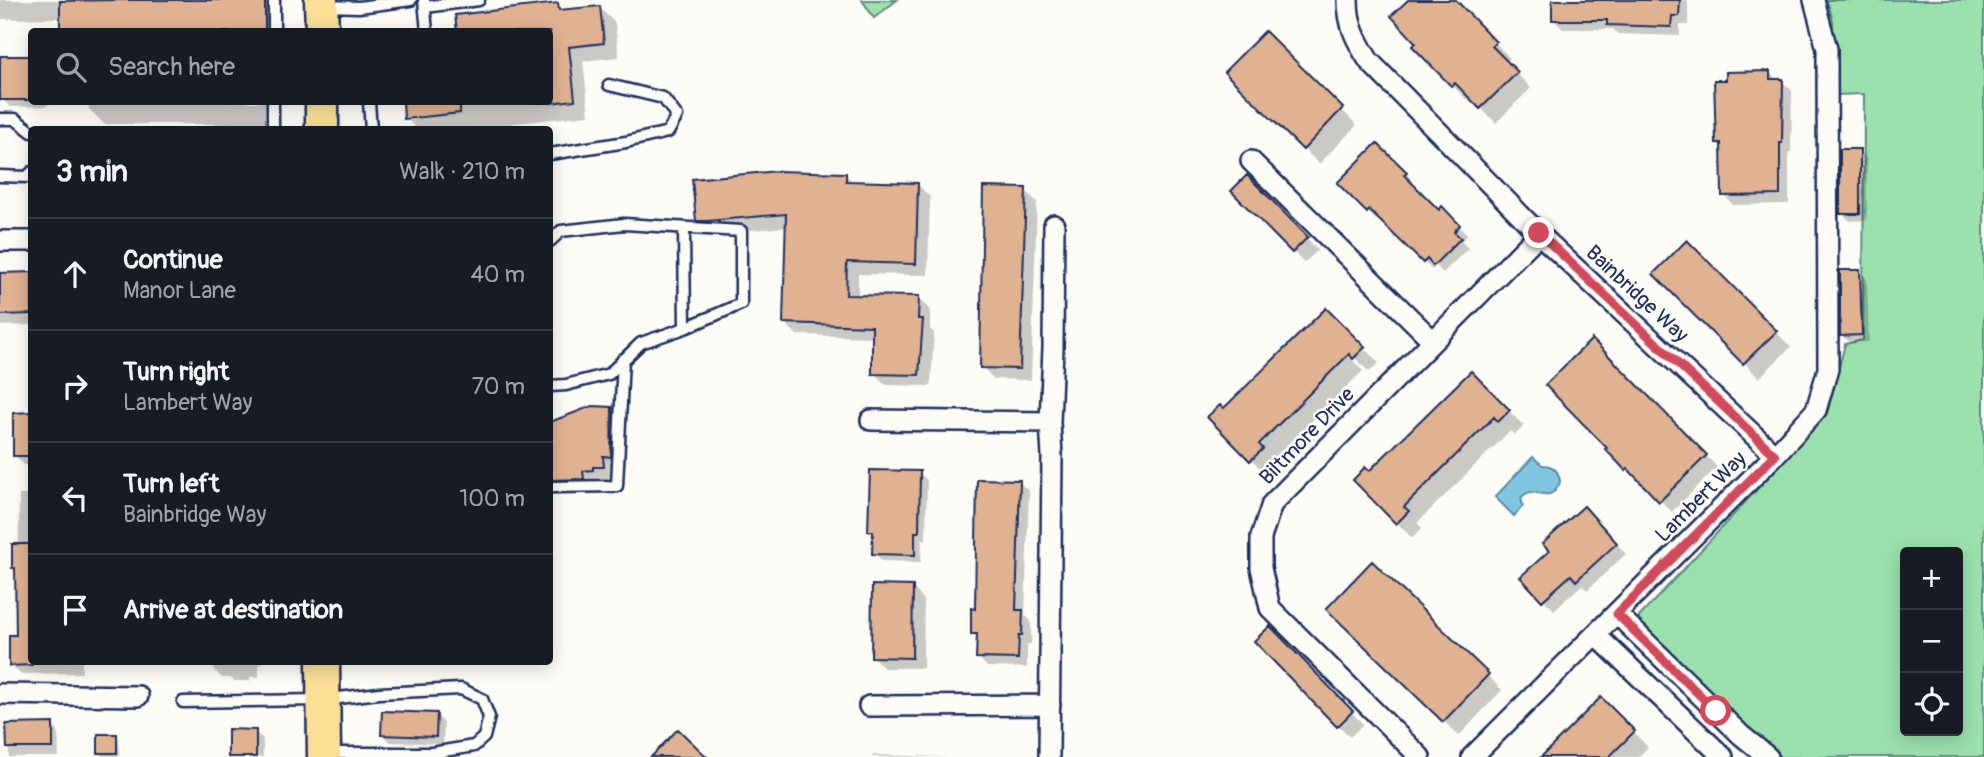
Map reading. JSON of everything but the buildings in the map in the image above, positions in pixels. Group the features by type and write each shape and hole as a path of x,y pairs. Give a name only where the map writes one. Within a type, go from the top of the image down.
{"main road":[{"path":"322,105 322,126"},
{"path":"323,665 324,755"}],"street":[{"name":"Bainbridge Way","path":"1348,0 1354,36 1369,61 1539,233 1775,455"},
{"name":"Lambert Way","path":"1472,757 1775,455 1816,410 1828,369 1827,49 1814,0"},
{"path":"1251,161 1433,341"},
{"path":"1049,757 1052,456 1050,422 1054,225"},
{"name":"Biltmore Drive","path":"1420,757 1270,607 1261,568 1261,537 1272,503 1539,233"},
{"path":"0,241 28,241"},
{"path":"871,420 1050,422"},
{"path":"1617,614 1741,735 1768,757"},
{"path":"1596,635 1723,757"},
{"path":"0,694 138,696"},
{"path":"869,706 1050,705"},
{"path":"1696,731 1716,711"}],"lane":[{"path":"274,0 274,28"},
{"path":"321,12 411,0"},
{"path":"427,28 424,4 480,0"},
{"path":"553,154 626,142 668,132 677,116 663,98 609,85"},
{"path":"272,126 273,105"},
{"path":"369,105 371,126"},
{"path":"0,119 15,119 28,129"},
{"path":"0,176 28,176"},
{"path":"553,238 561,231 624,224 741,231 741,304 641,343 609,374 553,386"},
{"path":"684,229 685,328"},
{"path":"553,487 617,486 623,359"},
{"path":"183,702 323,700 379,693 461,689 482,699 489,717 484,737 474,746 432,752 324,755"}],"green space":[{"path":"862,0 897,0 874,18"},
{"path":"1827,0 1984,0 1984,757 1754,757 1628,629 1827,414 1845,344 1863,340 1864,94 1835,95 1833,21"}],"water":[{"path":"1533,457 1542,465 1555,469 1560,482 1551,494 1526,494 1521,498 1523,506 1514,516 1495,497"}],"route":[{"path":"1539,233 1775,455 1617,614 1716,711"}]}
